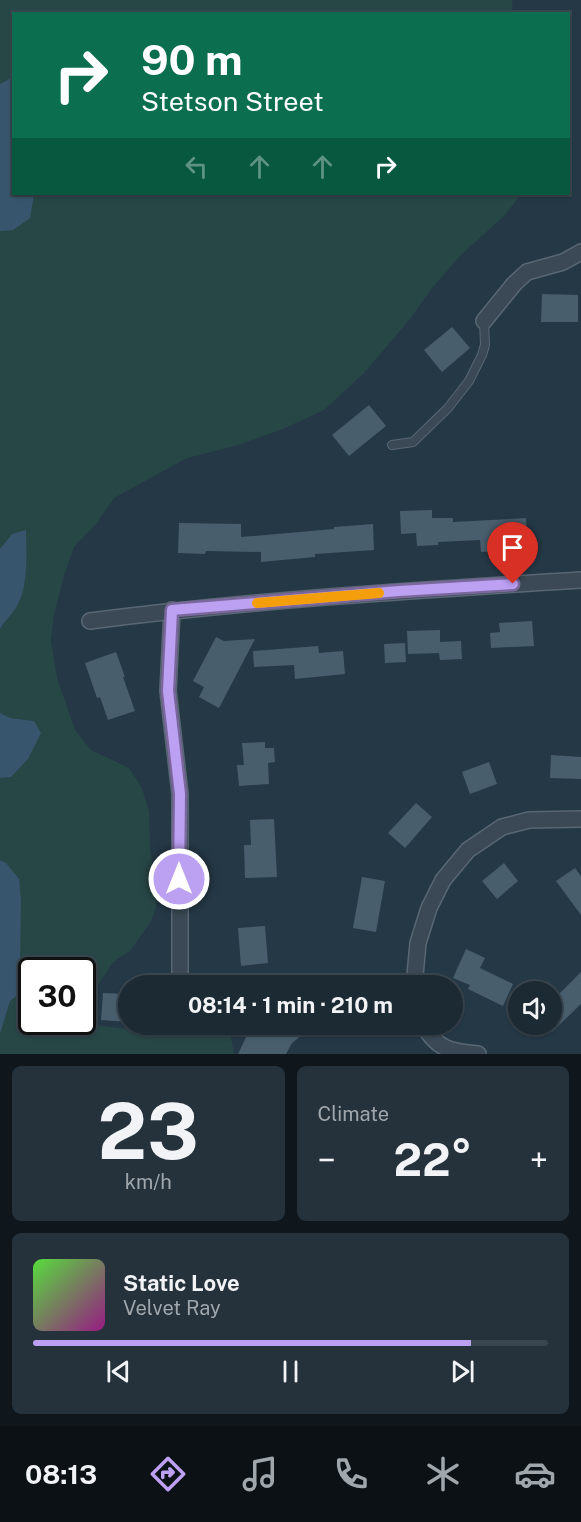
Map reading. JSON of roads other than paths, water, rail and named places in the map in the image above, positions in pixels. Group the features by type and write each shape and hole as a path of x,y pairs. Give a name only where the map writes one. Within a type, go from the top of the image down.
{"street":[{"path":"484,321 514,284 527,272 563,262 581,252"},
{"path":"90,621 172,610 399,591 581,580"},
{"path":"172,610 168,691 180,794 180,975"},
{"path":"415,975 418,943 429,908 443,880 468,850 502,827 530,820 581,819"},
{"path":"428,1035 442,1050 478,1054"}],"lane":[{"path":"392,445 413,442 448,408 469,381 485,345 484,321"}],"water":[{"path":"12,78 12,195 34,195 30,218 13,230 0,231 0,84"},
{"path":"26,530 26,569 21,597 0,629 0,549 12,534"},
{"path":"0,713 10,718 34,721 41,733 28,759 11,777 0,778"},
{"path":"0,860 6,863 19,879 21,900 18,995 10,1001 0,1034"}]}
